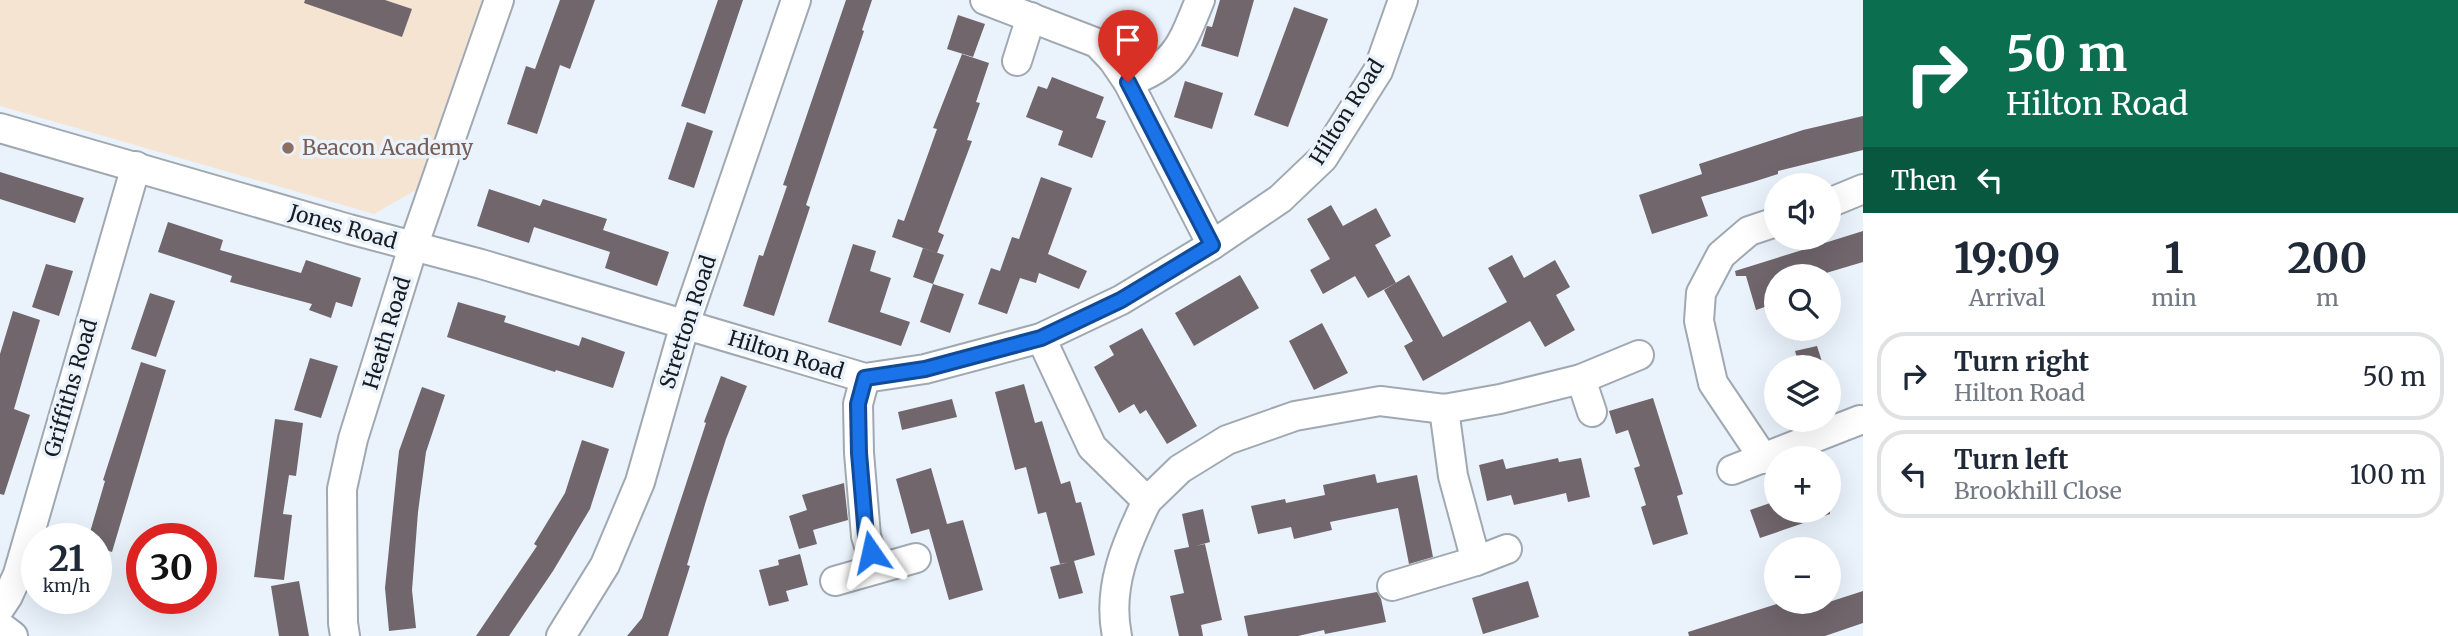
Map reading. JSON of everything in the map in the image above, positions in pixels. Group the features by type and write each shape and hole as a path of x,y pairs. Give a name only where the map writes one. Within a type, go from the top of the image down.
{"street":[{"name":"Heath Road","path":"345,636 342,623 342,489 353,439 413,247 499,0"},
{"name":"Stretton Road","path":"561,636 605,565 639,482 685,324 796,0"},
{"path":"985,0 1097,43 1114,60 1212,245"},
{"path":"1128,82 1163,67 1182,43 1200,0"},
{"name":"Hilton Road","path":"685,324 865,378 925,369 1041,338 1121,300 1212,245 1280,199 1323,158 1378,71 1403,0"},
{"path":"1017,61 1031,17"},
{"name":"Jones Road","path":"0,128 685,324"},
{"name":"Griffiths Road","path":"0,608 18,573 136,166"},
{"path":"1841,197 1863,189"},
{"path":"1732,470 1764,459 1713,383 1699,321 1701,293 1721,255 1749,232 1764,226"},
{"path":"1041,338 1091,447 1147,502"},
{"path":"1117,636 1114,601 1119,566 1147,502 1180,468 1227,440 1295,416 1380,401 1444,409 1500,400 1581,379 1639,355"},
{"path":"865,378 858,404 859,453 866,536 876,569"},
{"path":"1581,379 1592,412"},
{"path":"1444,409 1453,476 1476,561"},
{"path":"1796,446 1860,420"},
{"path":"1392,586 1507,549"},
{"path":"835,581 916,558"}],"shaded area":[{"name":"Beacon Academy","path":"0,0 482,0 416,190 374,214 0,106"}],"building":[{"path":"305,0 385,0 412,9 402,37 304,3"},
{"path":"560,0 595,0 570,69 560,65 537,134 507,124 526,66 535,69"},
{"path":"718,0 743,0 705,114 681,106"},
{"path":"846,0 872,0 806,205 810,207 774,316 743,306 759,255 763,256 787,186 783,185"},
{"path":"1220,0 1254,0 1238,57 1201,46 1207,26 1212,27"},
{"path":"1294,7 1328,19 1288,127 1254,115"},
{"path":"958,15 985,24 973,57 947,49"},
{"path":"962,54 989,63 976,102 980,103 967,140 972,141 938,232 944,235 937,253 892,237 898,219 904,221 937,129 933,128"},
{"path":"1052,77 1104,97 1096,118 1106,121 1092,158 1058,145 1063,131 1026,117 1038,86 1047,89"},
{"path":"1185,81 1223,93 1212,129 1174,117"},
{"path":"1863,116 1863,150 1778,173 1764,173 1764,178 1701,197 1708,216 1652,234 1639,195 1702,174 1699,164 1803,130"},
{"path":"687,122 713,131 694,188 668,179"},
{"path":"0,172 84,198 75,223 0,199"},
{"path":"1041,177 1072,188 1048,254 1087,271 1079,289 1039,273 1036,283 1020,278 1007,314 978,304 991,268 1000,271 1012,237 1019,239"},
{"path":"489,189 540,206 543,199 607,219 603,230 669,252 657,286 605,268 610,252 534,227 529,243 477,226"},
{"path":"1331,205 1343,226 1376,208 1391,236 1375,245 1396,283 1368,298 1355,276 1323,294 1310,270 1330,259 1307,219"},
{"path":"168,222 223,240 220,250 301,273 306,260 361,278 352,307 336,302 331,318 309,310 312,304 230,282 232,276 158,252"},
{"path":"1863,231 1863,262 1841,269 1841,264 1764,264 1764,307 1756,310 1746,276 1736,276 1735,271 1802,250 1841,250 1841,238"},
{"path":"853,244 876,251 870,271 891,278 880,312 910,322 901,346 828,322"},
{"path":"923,248 944,255 933,284 913,277"},
{"path":"1512,255 1524,278 1555,260 1570,287 1556,295 1575,330 1545,347 1530,321 1423,381 1404,346 1413,341 1384,290 1409,275 1443,337 1507,302 1488,268"},
{"path":"46,264 73,271 59,316 32,307"},
{"path":"1240,275 1259,308 1194,346 1175,313"},
{"path":"933,284 964,294 950,333 920,322"},
{"path":"150,293 175,301 156,357 131,349"},
{"path":"458,302 506,316 504,322 579,346 582,337 625,352 613,388 447,337"},
{"path":"13,311 40,320 14,409 30,415 4,495 0,494 0,354"},
{"path":"1322,323 1348,373 1314,390 1289,341"},
{"path":"1142,328 1197,426 1167,444 1146,410 1140,414 1134,404 1119,413 1094,367 1114,355 1109,346"},
{"path":"1817,346 1820,355 1796,355 1795,351"},
{"path":"310,358 338,366 321,418 294,410"},
{"path":"141,362 166,370 112,552 112,523 93,523 105,481 103,480"},
{"path":"721,376 747,386 706,501 687,565 690,566 668,636 627,636 642,618"},
{"path":"1024,384 1035,423 1042,421 1061,484 1070,481 1076,503 1081,502 1095,555 1074,561 1083,593 1059,599 1050,567 1069,562 1060,564 1046,512 1038,514 1026,467 1015,470 995,392"},
{"path":"422,387 445,395 426,452 418,512 412,590 416,628 389,631 385,588 399,451"},
{"path":"1653,398 1683,494 1677,496 1688,534 1653,545 1641,507 1646,505 1634,468 1640,466 1628,430 1616,434 1609,411"},
{"path":"952,399 957,417 902,430 898,412"},
{"path":"275,419 303,423 296,476 289,475 283,514 292,515 284,580 254,577"},
{"path":"582,440 609,449 590,509 553,571 509,636 476,636 537,546 534,544 565,493"},
{"path":"1558,458 1559,462 1581,458 1590,497 1568,502 1566,493 1514,505 1511,495 1487,501 1479,465 1503,459 1506,469"},
{"path":"931,468 947,524 963,520 983,590 949,600 929,529 911,534 896,479"},
{"path":"1375,474 1377,483 1417,475 1433,557 1409,564 1398,508 1330,522 1332,530 1294,539 1291,527 1258,534 1251,506 1285,499 1286,503 1325,495 1323,485"},
{"path":"844,483 848,520 813,530 817,544 799,549 789,516 807,510 802,495"},
{"path":"1764,505 1764,523 1804,523 1760,538 1750,510"},
{"path":"1203,509 1210,542 1196,546 1205,544 1222,620 1201,625 1203,636 1179,636 1170,596 1184,593 1174,550 1189,547 1182,514"},
{"path":"800,554 808,585 786,591 789,601 769,606 759,570 779,565 778,560"},
{"path":"299,581 309,636 279,636 271,586"},
{"path":"1528,581 1539,617 1483,634 1472,598"},
{"path":"1863,591 1863,623 1825,636 1689,636 1688,632 1764,608 1764,614 1841,614 1841,598"},
{"path":"1377,592 1386,622 1325,634 1324,630 1298,636 1248,636 1244,616"}],"place":[{"name":"Beacon Academy","path":"288,148"}],"route":[{"path":"871,552 866,536 859,453 858,404 865,378 925,369 1041,338 1121,300 1212,245 1128,82"}]}
